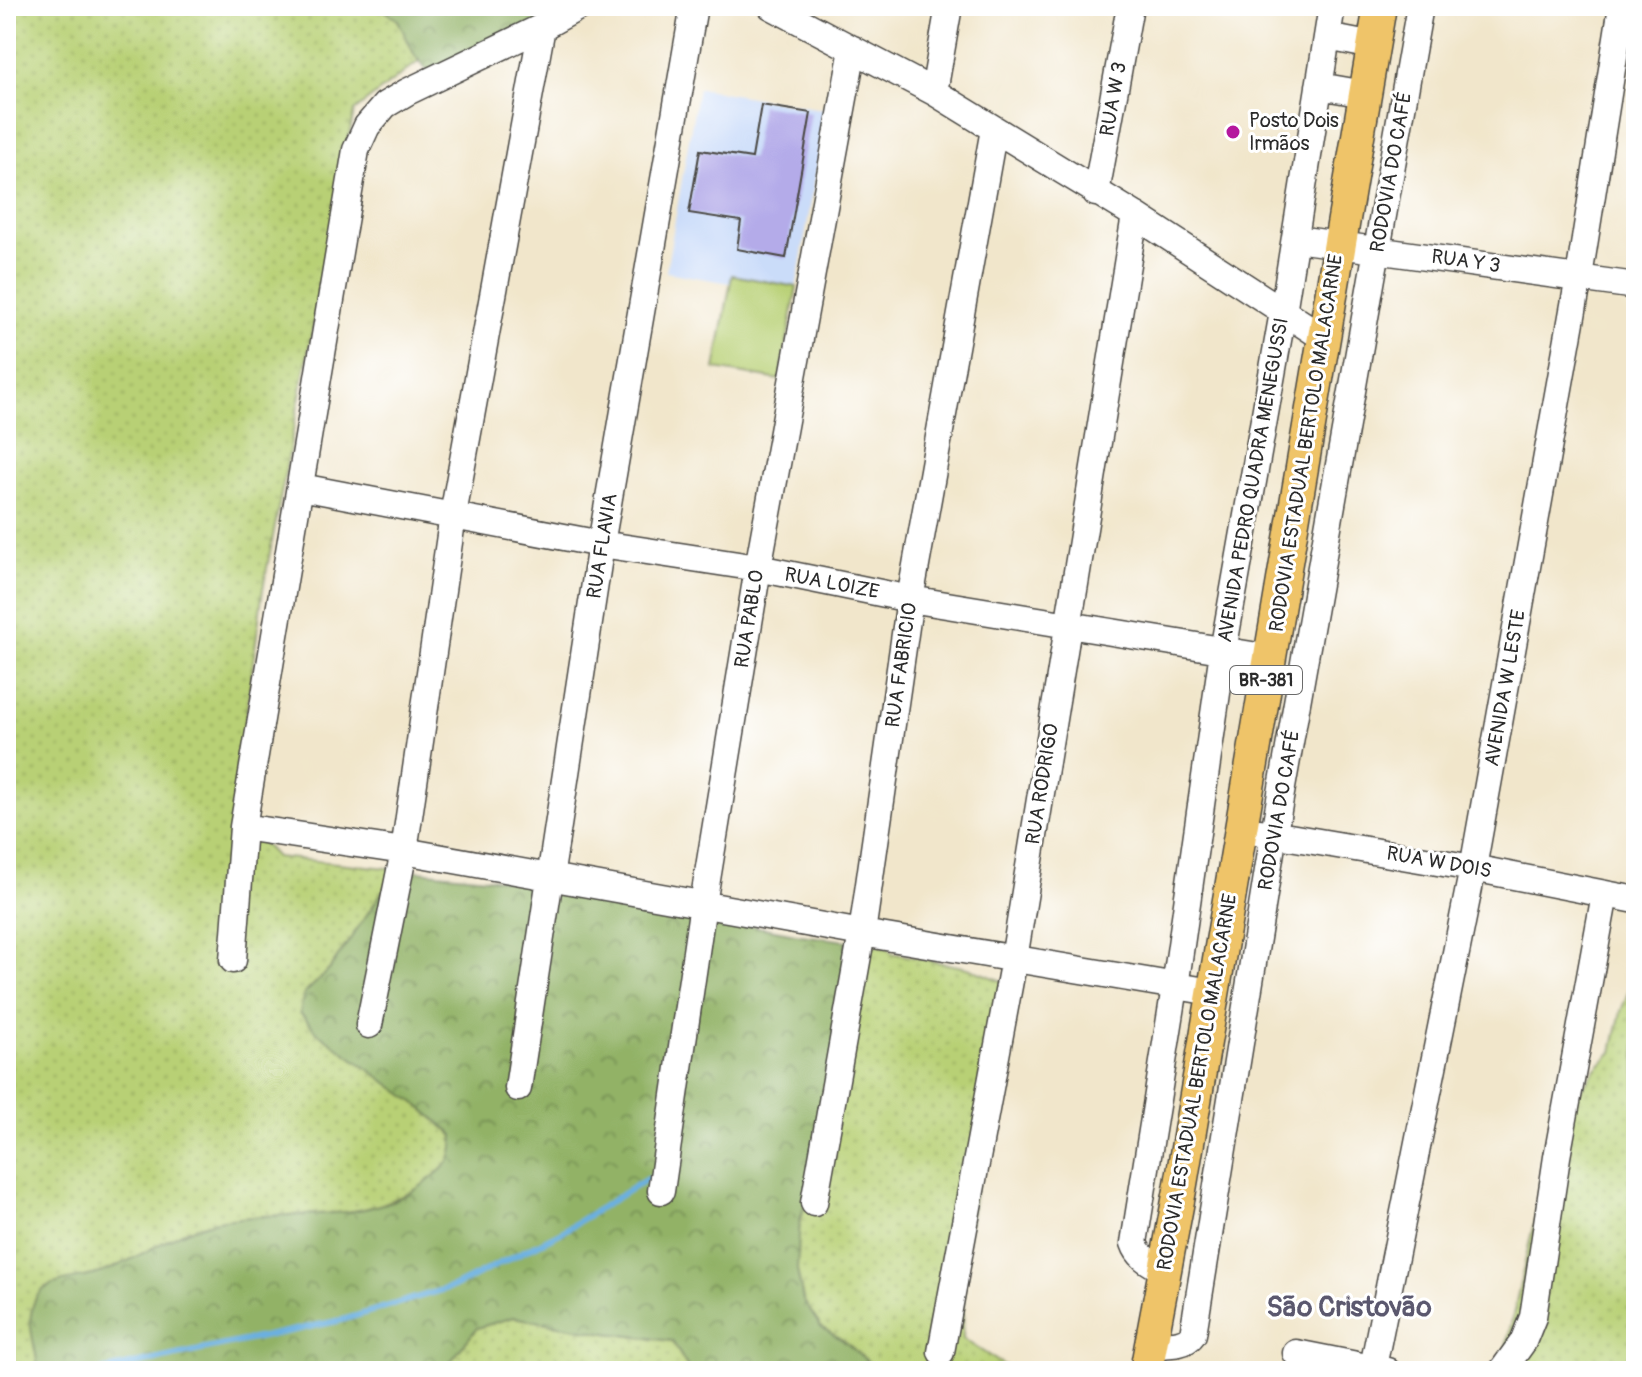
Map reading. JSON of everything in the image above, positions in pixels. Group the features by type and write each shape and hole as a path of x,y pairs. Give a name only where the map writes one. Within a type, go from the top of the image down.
{"main road":[{"name":"RODOVIA ESTADUAL BERTOLO MALACARNE","path":"1146,1360 1165,1271 1380,6"}],"street":[{"path":"233,960 243,827 356,150 367,126 385,105 580,6"},
{"name":"RUA FLAVIA","path":"518,1088 601,544 694,6"},
{"path":"771,6 934,92 1135,215 1324,338"},
{"path":"934,92 949,6"},
{"name":"RUA W 3","path":"1096,193 1130,6"},
{"name":"AVENIDA PEDRO QUADRA MENEGUSSI","path":"1165,1271 1144,1259 1134,1243 1175,987 1223,651 1296,239 1332,6"},
{"name":"RODOVIA DO CAFÉ","path":"1146,1360 1189,1341 1193,1334 1274,833 1420,6"},
{"name":"AVENIDA W LESTE","path":"1380,1369 1579,277 1622,6"},
{"path":"369,1025 404,851 453,515 542,27"},
{"path":"1327,37 1374,46"},
{"name":"RUA PABLO","path":"661,1191 703,904 758,568 853,49"},
{"path":"1319,86 1365,94"},
{"name":"RUA FABRICIO","path":"814,1203 862,933 910,599 994,129"},
{"name":"RUA RODRIGO","path":"941,1352 1014,959 1135,215"},
{"name":"RUA Y 3","path":"1296,239 1636,286"},
{"name":"RUA LOIZE","path":"301,487 601,544 758,568 910,599 1270,658"},
{"path":"243,827 404,851 1212,992"},
{"name":"RUA W DOIS","path":"1240,830 1274,833 1473,868 1636,900"},
{"path":"1502,1371 1523,1342 1533,1317 1557,1157 1605,894"},
{"path":"1296,1353 1380,1369"}],"shaded area":[{"path":"698,88 827,110 780,380 715,369 730,283 666,272"}],"green space":[{"path":"6,6 379,6 398,20 419,61 354,111 263,589 233,812 276,857 398,869 329,970 305,994 454,1136 453,1156 448,1165 417,1190 382,1204 349,1213 268,1217 187,1230 145,1255 99,1274 45,1287 38,1371 6,1371"},
{"path":"379,6 589,6 430,74 415,56 398,20"},
{"path":"732,275 797,287 780,380 715,369"},
{"path":"398,869 506,880 847,941 842,1027 820,1157 800,1220 797,1270 803,1300 821,1327 844,1341 879,1371 690,1371 672,1341 513,1317 477,1328 443,1371 38,1371 31,1317 35,1300 47,1287 100,1273 187,1231 217,1221 327,1214 380,1205 405,1195 429,1180 449,1161 454,1135 318,1033 300,1013 304,994 329,970"},
{"path":"847,941 887,947 892,953 968,968 1007,983 964,1263 963,1339 1013,1371 879,1371 844,1341 821,1327 803,1300 797,1270 797,1239 842,1027"},
{"path":"1636,972 1636,1371 1493,1371 1506,1347 1550,1151 1568,1108 1612,1052 1621,1011"},
{"path":"513,1317 672,1341 690,1371 443,1371 477,1328"}],"building":[{"path":"761,105 811,113 786,258 737,249 741,221 689,213 700,150 752,158"}],"waterway":[{"path":"102,1371 342,1320 455,1286 560,1233 647,1179"}],"place":[{"name":"Posto Dois Irmãos","path":"1233,132"}],"district":[{"name":"São Cristovão","path":"1349,1307"}]}
